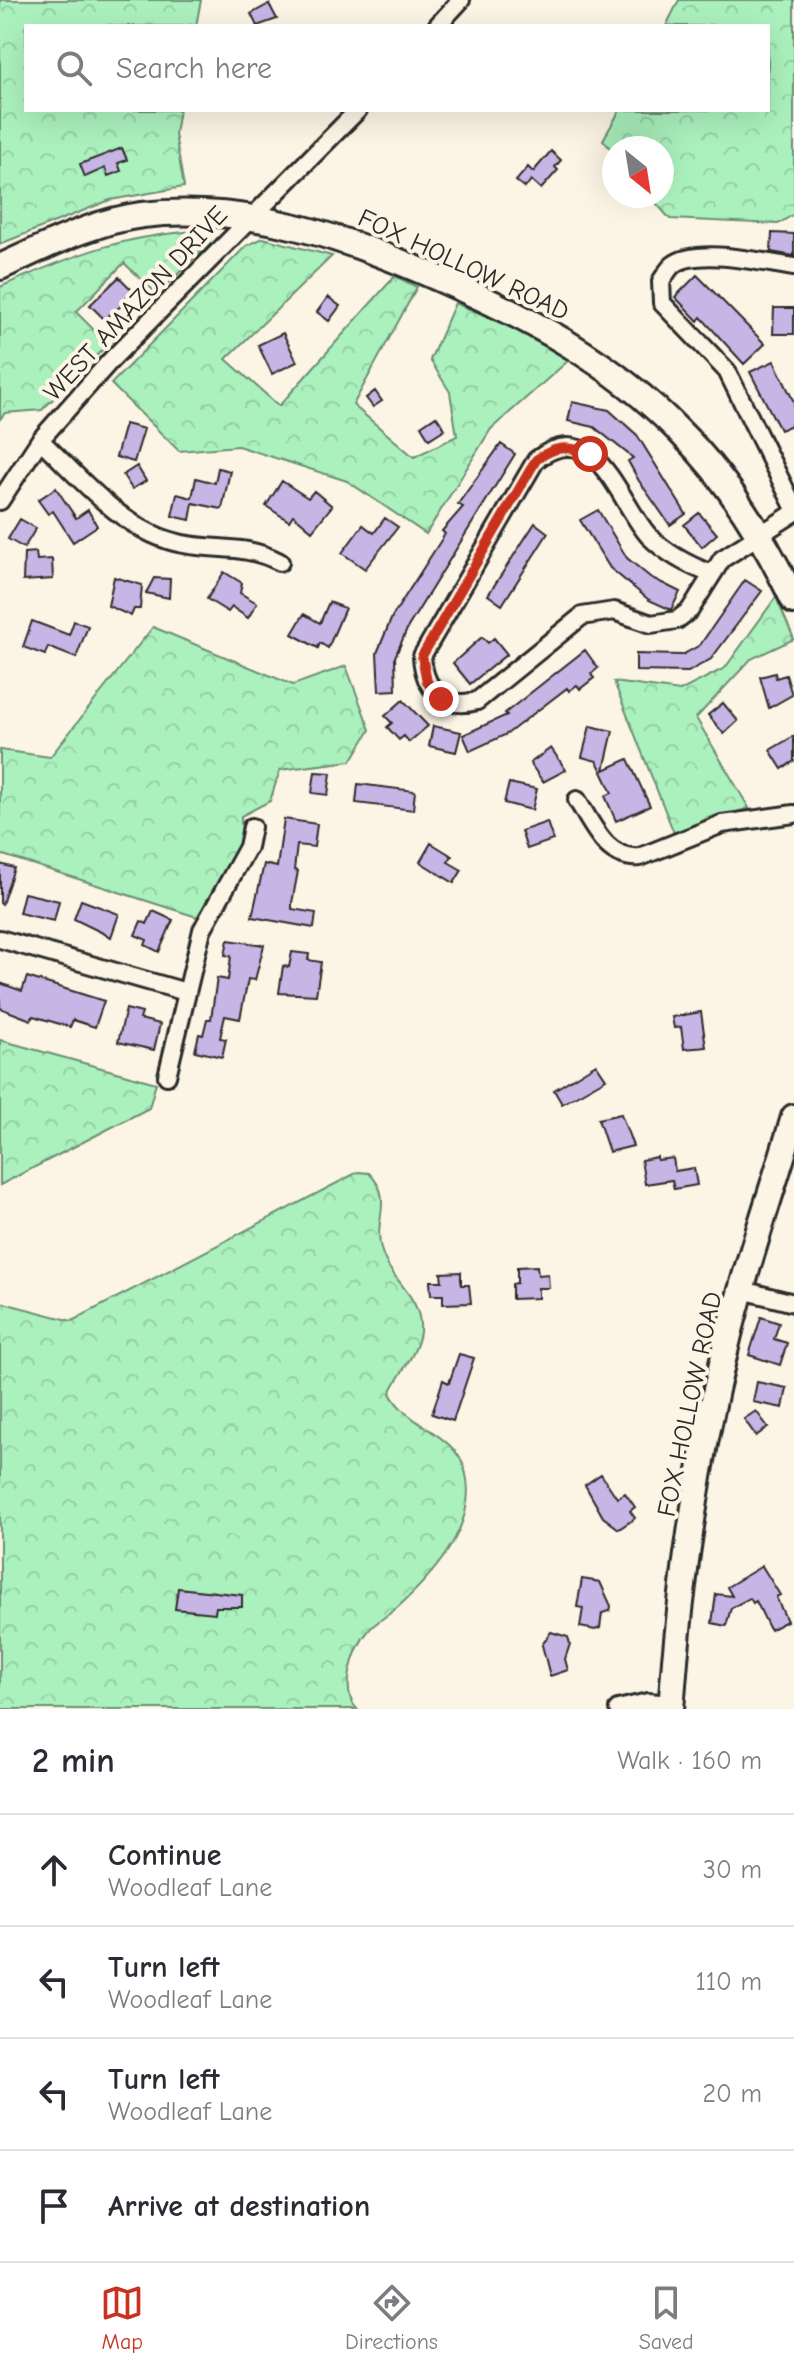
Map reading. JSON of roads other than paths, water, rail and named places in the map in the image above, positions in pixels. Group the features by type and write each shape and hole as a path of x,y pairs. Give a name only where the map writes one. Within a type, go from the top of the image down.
{"main road":[{"name":"FOX HOLLOW ROAD","path":"0,267 96,228 140,216 189,212 251,216 334,236 543,326 628,384 680,432 730,492 794,601"},
{"name":"FOX HOLLOW ROAD","path":"672,1706 681,1592 695,1498 727,1342 794,1117"}],"street":[{"path":"439,24 461,0"},
{"name":"WEST AMAZON DRIVE","path":"0,501 40,440 251,216 356,112"},
{"path":"794,267 712,256 690,258 674,264 661,281 662,303 727,371 743,398 765,454 794,507"},
{"path":"40,440 119,514 148,533 183,544 256,549 280,562"},
{"path":"712,574 664,549 651,538 608,473 590,454 561,448 547,451 536,460 422,656 423,670 441,699 453,704 477,701 582,616 614,611 651,624 665,624 690,610 722,559 794,513"},
{"path":"577,800 605,843 615,854 626,858 640,857 722,824 794,814"},
{"path":"167,1076 202,930 248,847 252,827"},
{"path":"0,939 186,992"},
{"path":"742,1290 794,1303"},
{"path":"618,1709 648,1702 672,1706"}]}
